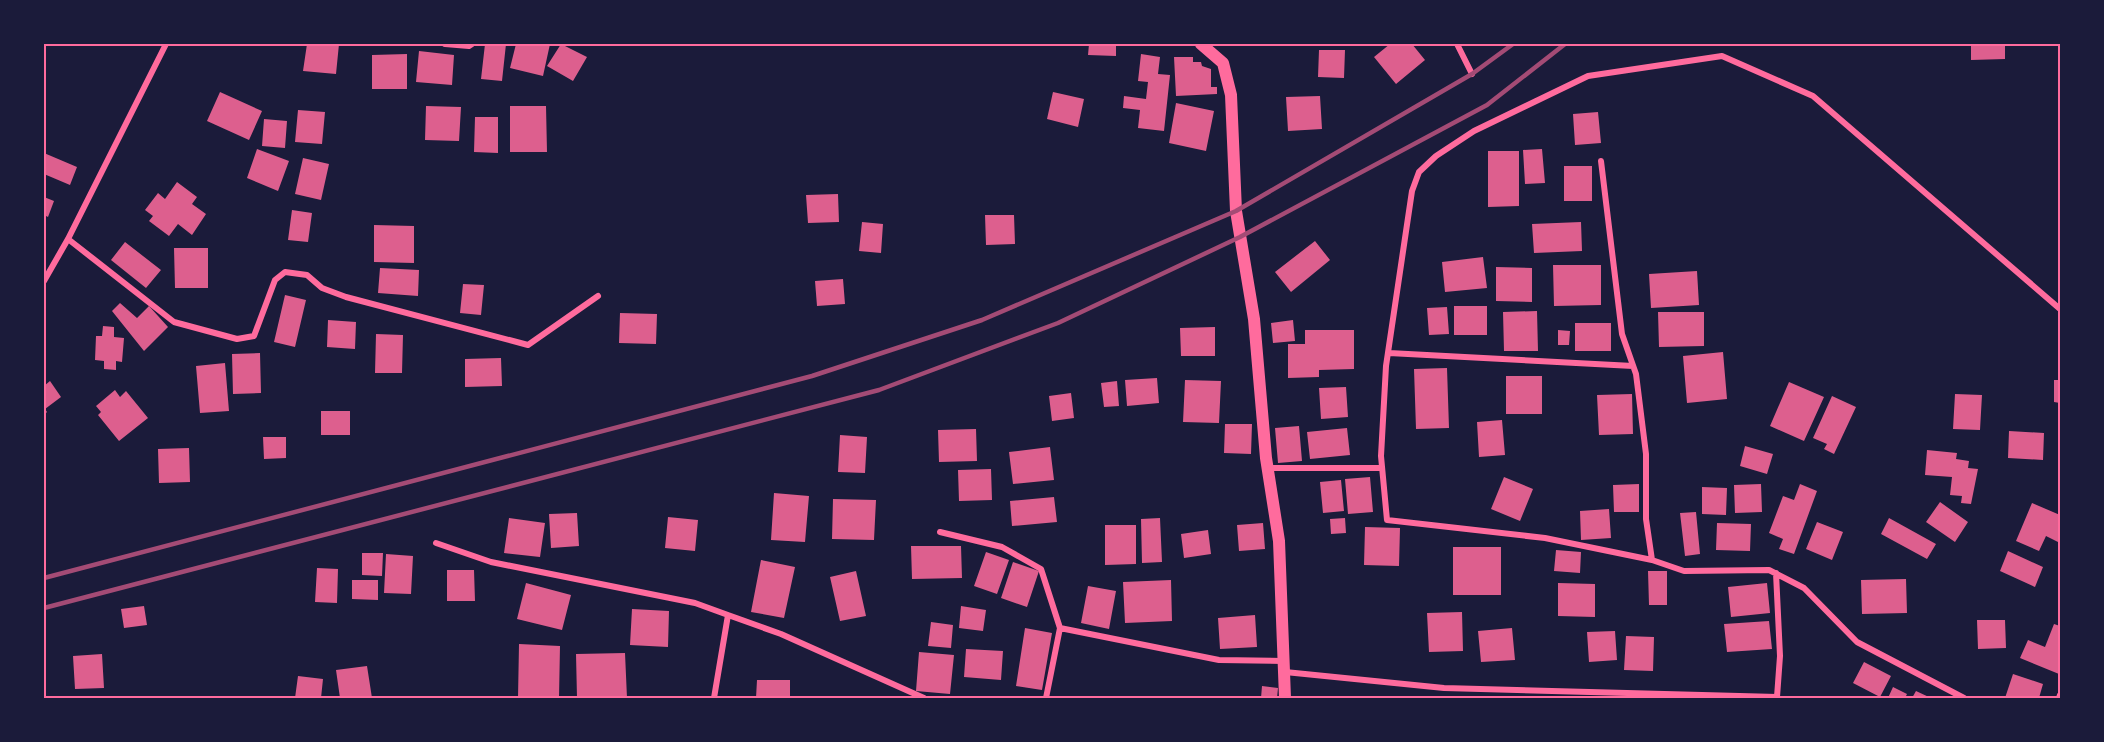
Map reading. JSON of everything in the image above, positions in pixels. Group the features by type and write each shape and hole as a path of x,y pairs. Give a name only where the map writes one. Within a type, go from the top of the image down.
{"main road":[{"path":"1201,44 1223,63 1232,94 1236,211 1254,319 1268,468 1279,541 1285,699"}],"street":[{"path":"44,281 68,239 166,44"},
{"path":"445,44 469,46 472,44"},
{"path":"1457,44 1472,74"},
{"path":"1964,699 1857,642 1804,588 1769,570 1684,571 1652,560 1545,538 1387,520 1381,468 1389,353 1412,191 1419,172 1436,156 1474,130 1588,75 1722,56 1813,96 2061,309"},
{"path":"1601,161 1622,334 1633,366 1646,454 1646,519 1652,560"},
{"path":"68,239 174,322 237,339 254,336 275,280 285,272 307,275 322,288 346,297 528,345 598,296"},
{"path":"1389,353 1633,366"},
{"path":"1268,468 1381,468"},
{"path":"940,532 1002,547 1041,569 1060,628 1046,699"},
{"path":"436,543 491,562 695,603 781,634 924,699"},
{"path":"1060,628 1219,660 1444,688 1776,697 1780,656 1776,573"},
{"path":"714,699 728,615"}],"building":[{"path":"307,44 339,44 336,74 303,71"},
{"path":"485,44 506,44 502,81 481,79"},
{"path":"516,44 550,44 543,76 510,68"},
{"path":"561,44 587,57 573,81 547,66"},
{"path":"1089,44 1116,44 1116,56 1088,55"},
{"path":"1390,44 1412,44 1425,60 1396,84 1374,57"},
{"path":"1971,44 2005,44 2005,59 1971,60"},
{"path":"1319,50 1345,50 1344,78 1318,77"},
{"path":"419,51 454,55 452,85 416,82"},
{"path":"407,54 407,89 372,89 372,55"},
{"path":"1141,54 1160,57 1158,74 1170,75 1164,131 1138,128 1140,110 1123,108 1124,96 1146,99 1148,82 1138,81"},
{"path":"1174,57 1193,57 1193,62 1201,62 1202,66 1211,69 1211,87 1217,87 1217,94 1176,96"},
{"path":"220,92 262,111 249,140 207,121"},
{"path":"1053,92 1084,99 1078,127 1047,119"},
{"path":"1320,96 1322,129 1288,131 1286,97"},
{"path":"1176,103 1214,111 1206,151 1169,143"},
{"path":"426,106 461,107 459,141 425,140"},
{"path":"510,106 546,106 547,152 510,152"},
{"path":"298,110 325,112 322,144 295,142"},
{"path":"1598,112 1601,143 1575,145 1573,114"},
{"path":"475,117 498,117 498,153 474,152"},
{"path":"264,119 287,121 285,148 262,146"},
{"path":"257,149 289,161 278,191 247,178"},
{"path":"1542,149 1545,183 1525,184 1523,150"},
{"path":"1488,151 1519,151 1519,206 1488,207"},
{"path":"44,153 77,167 70,185 44,174"},
{"path":"303,158 329,164 321,200 295,194"},
{"path":"1564,166 1592,166 1592,201 1564,201"},
{"path":"177,182 197,197 192,204 206,214 192,235 178,224 169,236 149,221 153,216 145,210 158,193 165,199"},
{"path":"838,194 839,222 808,223 806,195"},
{"path":"44,197 54,201 48,217 44,215"},
{"path":"292,210 312,213 308,242 288,240"},
{"path":"985,215 1014,215 1015,244 986,245"},
{"path":"862,222 883,224 881,253 859,251"},
{"path":"1581,222 1582,251 1534,253 1532,224"},
{"path":"374,225 414,226 414,263 374,262"},
{"path":"1315,241 1330,260 1291,292 1275,272"},
{"path":"125,242 161,270 146,288 111,260"},
{"path":"174,248 208,248 208,288 175,288"},
{"path":"1483,257 1487,288 1445,292 1442,262"},
{"path":"1553,265 1601,265 1601,305 1554,306"},
{"path":"1496,267 1532,268 1532,302 1496,301"},
{"path":"380,268 419,270 418,296 378,293"},
{"path":"1697,271 1699,305 1651,308 1649,274"},
{"path":"843,279 845,304 817,306 815,281"},
{"path":"463,284 484,285 481,315 460,313"},
{"path":"285,295 306,300 295,347 274,342"},
{"path":"120,303 137,318 149,306 168,327 144,351 112,311"},
{"path":"1454,306 1487,306 1487,335 1454,335"},
{"path":"1447,307 1449,334 1429,335 1427,308"},
{"path":"1537,311 1538,351 1504,351 1503,312"},
{"path":"1658,312 1704,312 1704,346 1659,347"},
{"path":"620,313 657,314 656,344 619,343"},
{"path":"328,320 356,322 355,349 327,347"},
{"path":"1293,320 1295,341 1273,343 1271,323"},
{"path":"1575,323 1611,323 1611,351 1575,351"},
{"path":"103,326 114,327 114,337 124,338 122,362 116,361 116,370 104,369 104,361 95,360 96,336 102,336"},
{"path":"1215,327 1215,356 1181,356 1180,328"},
{"path":"1305,330 1354,330 1354,369 1319,370 1319,377 1288,378 1288,344 1305,344"},
{"path":"1558,330 1570,331 1569,345 1558,345"},
{"path":"376,334 403,335 402,373 375,373"},
{"path":"1723,352 1727,399 1687,403 1683,356"},
{"path":"260,353 261,393 233,394 232,354"},
{"path":"501,358 502,386 465,387 465,359"},
{"path":"225,363 229,411 200,413 196,366"},
{"path":"1447,368 1449,428 1416,429 1414,369"},
{"path":"1506,376 1542,376 1542,414 1506,414"},
{"path":"1157,378 1159,403 1127,406 1125,380"},
{"path":"1185,380 1221,381 1219,423 1183,422"},
{"path":"2054,380 2060,380 2060,403 2054,402"},
{"path":"50,381 61,397 45,409 47,412 44,415 44,386"},
{"path":"1117,381 1119,406 1104,407 1101,383"},
{"path":"1789,382 1824,397 1804,441 1770,426"},
{"path":"1346,387 1348,417 1321,419 1319,388"},
{"path":"115,390 120,397 126,391 148,418 119,441 98,415 101,412 96,406"},
{"path":"1071,393 1074,418 1052,421 1049,396"},
{"path":"1632,394 1633,434 1599,435 1597,395"},
{"path":"1955,394 1982,395 1980,430 1953,429"},
{"path":"1832,396 1856,407 1834,454 1824,449 1827,444 1813,438"},
{"path":"321,411 350,411 350,435 321,435"},
{"path":"1502,420 1505,455 1479,457 1477,422"},
{"path":"1225,424 1252,424 1251,454 1224,453"},
{"path":"1299,426 1302,461 1278,463 1275,428"},
{"path":"1347,428 1350,455 1310,459 1307,432"},
{"path":"976,429 977,461 939,462 938,430"},
{"path":"2009,431 2044,433 2043,460 2008,458"},
{"path":"840,435 867,437 865,473 838,472"},
{"path":"263,437 286,437 286,458 264,459"},
{"path":"1745,446 1773,454 1767,474 1740,466"},
{"path":"1050,447 1054,480 1013,484 1009,452"},
{"path":"189,448 190,482 159,483 158,449"},
{"path":"1927,450 1957,453 1956,459 1969,461 1968,468 1978,469 1971,504 1961,503 1962,496 1950,495 1952,477 1925,475"},
{"path":"991,469 992,500 959,501 958,470"},
{"path":"1370,477 1373,512 1348,514 1345,479"},
{"path":"1504,477 1533,489 1520,521 1491,509"},
{"path":"1341,480 1344,511 1323,513 1320,482"},
{"path":"1639,484 1639,512 1614,512 1613,485"},
{"path":"1761,484 1762,512 1735,513 1734,485"},
{"path":"1800,484 1817,491 1794,554 1779,549 1783,539 1769,533 1783,496 1794,500"},
{"path":"1702,487 1727,488 1726,515 1702,514"},
{"path":"774,493 809,496 805,542 771,540"},
{"path":"1054,497 1057,522 1012,526 1010,501"},
{"path":"833,499 876,500 874,540 832,539"},
{"path":"1940,502 1968,522 1955,542 1926,522"},
{"path":"2032,503 2060,515 2058,542 2046,536 2039,551 2016,541"},
{"path":"1609,509 1611,538 1581,540 1580,511"},
{"path":"1696,512 1700,554 1685,556 1680,513"},
{"path":"577,513 579,546 551,548 549,514"},
{"path":"668,517 698,520 695,551 665,548"},
{"path":"509,518 545,523 540,557 504,553"},
{"path":"1160,518 1162,562 1142,563 1141,519"},
{"path":"1345,518 1346,533 1331,534 1330,519"},
{"path":"1889,518 1936,544 1927,559 1881,534"},
{"path":"1817,522 1843,532 1832,560 1806,549"},
{"path":"1263,523 1265,549 1239,551 1237,525"},
{"path":"1717,523 1751,524 1750,551 1716,550"},
{"path":"1105,525 1136,525 1136,564 1105,565"},
{"path":"1365,527 1400,528 1399,566 1364,565"},
{"path":"1208,530 1211,554 1184,558 1181,534"},
{"path":"911,546 961,546 962,578 912,579"},
{"path":"1453,547 1501,547 1501,595 1453,595"},
{"path":"1556,550 1581,552 1580,573 1554,571"},
{"path":"2008,551 2043,567 2035,587 2000,571"},
{"path":"986,552 1009,560 997,594 974,586"},
{"path":"362,553 383,553 382,576 362,575"},
{"path":"386,554 413,556 411,594 384,593"},
{"path":"761,560 795,567 784,618 751,612"},
{"path":"1013,562 1039,571 1027,607 1001,598"},
{"path":"317,568 338,569 337,603 315,602"},
{"path":"447,570 474,570 475,601 447,601"},
{"path":"856,571 866,616 840,621 830,577"},
{"path":"1648,571 1667,571 1667,605 1649,605"},
{"path":"1906,579 1907,613 1862,614 1861,580"},
{"path":"352,580 378,580 378,600 352,599"},
{"path":"1171,580 1172,621 1125,623 1123,582"},
{"path":"526,583 571,595 562,630 517,619"},
{"path":"1558,583 1595,584 1595,617 1558,616"},
{"path":"1767,583 1770,613 1731,617 1728,587"},
{"path":"1088,586 1116,591 1109,629 1081,623"},
{"path":"144,606 147,625 124,628 121,609"},
{"path":"961,606 986,610 983,631 959,628"},
{"path":"632,609 669,611 668,647 630,645"},
{"path":"1462,612 1463,651 1429,652 1427,613"},
{"path":"1255,615 1257,647 1220,649 1218,618"},
{"path":"1977,620 2005,620 2006,648 1978,649"},
{"path":"1769,621 1772,649 1727,652 1724,624"},
{"path":"931,622 953,625 951,648 928,646"},
{"path":"2054,624 2060,626 2059,674 2020,658 2028,640 2045,647"},
{"path":"1025,628 1052,633 1042,690 1016,686"},
{"path":"1512,628 1515,660 1481,662 1478,631"},
{"path":"1615,631 1617,660 1589,662 1587,632"},
{"path":"1626,636 1654,637 1653,671 1624,670"},
{"path":"519,644 560,646 559,698 518,698"},
{"path":"966,649 1003,651 1001,680 964,677"},
{"path":"919,652 954,655 950,694 916,691"},
{"path":"625,653 627,698 577,698 576,654"},
{"path":"102,654 104,688 75,689 73,656"},
{"path":"1864,662 1891,676 1880,697 1853,683"},
{"path":"367,666 372,698 340,698 336,670"},
{"path":"2013,674 2043,684 2039,698 2005,698"},
{"path":"298,676 323,679 321,698 295,698"},
{"path":"757,680 790,680 790,698 756,698"},
{"path":"1262,686 1278,688 1277,698 1261,698"},
{"path":"1893,687 1907,694 1905,698 1888,698"},
{"path":"1916,691 1931,698 1912,698"}],"railway":[{"path":"44,578 812,376 982,320 1236,211 1472,74 1513,44"},
{"path":"44,608 879,390 1058,323 1240,237 1487,105 1565,44"}]}
